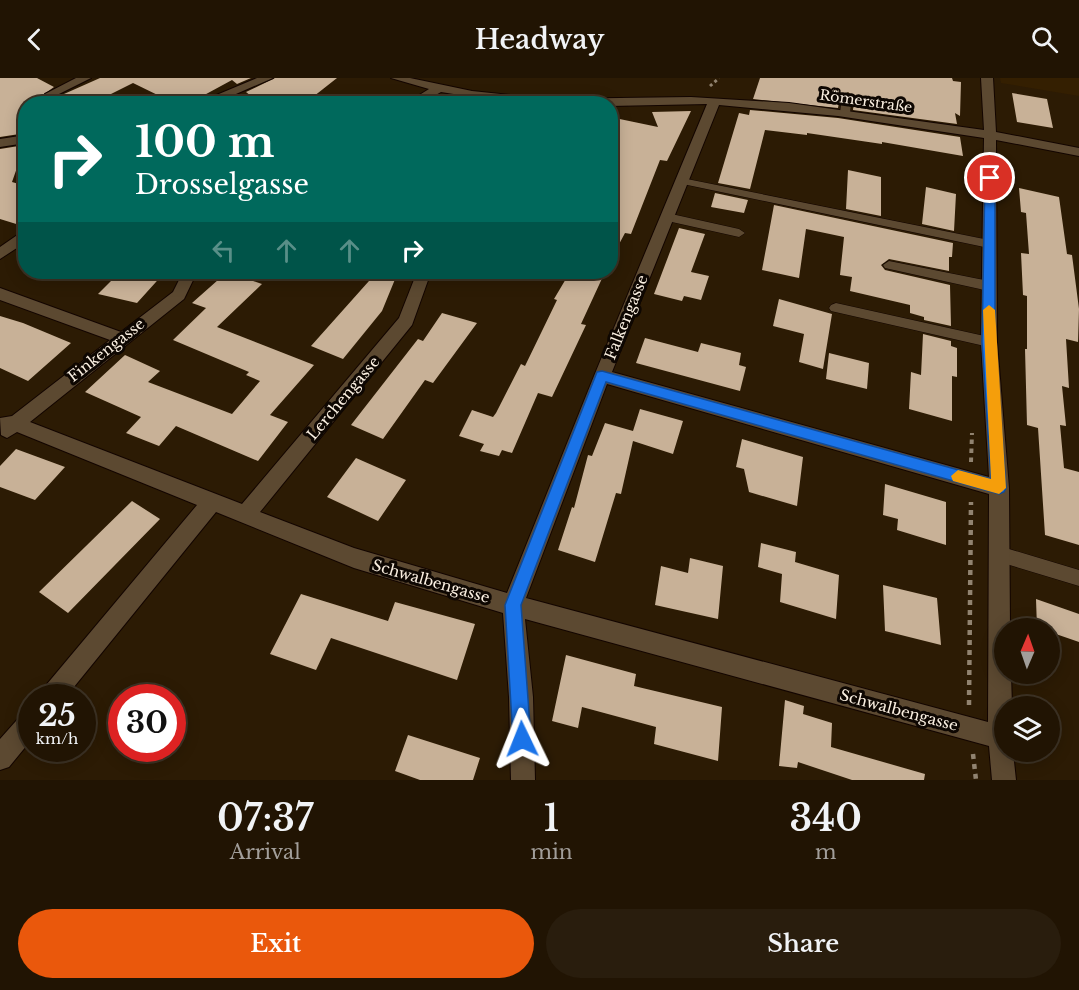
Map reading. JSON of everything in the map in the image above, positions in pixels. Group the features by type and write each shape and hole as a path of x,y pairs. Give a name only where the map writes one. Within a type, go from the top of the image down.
{"street":[{"path":"51,94 85,78"},
{"path":"221,96 267,78"},
{"name":"Römerstraße","path":"397,78 465,96"},
{"path":"987,78 990,134 989,342 999,488 1000,696"},
{"path":"425,96 438,89"},
{"name":"Römerstraße","path":"618,102 660,99 798,106 990,134 1079,152"},
{"name":"Falkengasse","path":"524,780 521,698 513,605 602,376 714,102"},
{"path":"0,143 18,140"},
{"path":"0,254 18,240"},
{"name":"Finkengasse","path":"5,428 179,295 187,279"},
{"name":"Lerchengasse","path":"246,514 406,321 421,279"},
{"path":"0,294 121,338"},
{"path":"602,376 999,488"},
{"name":"Schwalbengasse","path":"5,428 246,514 354,558 513,605 994,735"},
{"path":"62,684 211,503"},
{"path":"0,758 18,737"},
{"path":"1002,762 1004,780"}],"lane":[{"path":"845,113 847,97"},
{"path":"682,180 989,244"},
{"path":"667,217 739,233"},
{"path":"889,265 989,286"},
{"path":"836,308 989,342"},
{"path":"999,554 1079,578"}],"shaded area":[{"path":"1000,78 1079,78 1079,96 1001,83"}],"building":[{"path":"0,78 37,78 54,87 43,95 47,96 18,96 18,134 0,137"},
{"path":"100,78 251,78 237,84 232,80 203,96 160,96 133,83 107,96 60,96"},
{"path":"275,78 337,78 314,96 251,96 246,92"},
{"path":"760,78 952,78 953,81 961,82 960,116 955,113 957,124 853,110 854,97 848,92 840,97 838,108 753,99"},
{"path":"1012,93 1047,99 1053,128 1017,122"},
{"path":"750,110 838,118 960,137 963,156 882,142 882,144 807,133 807,135 765,130 750,189 718,183 739,113 749,115"},
{"path":"691,111 667,161 660,160 631,234 625,233 618,246 618,119 658,127 652,112"},
{"path":"18,146 18,165 12,182 18,184 18,225 0,219 0,149"},
{"path":"848,170 881,177 881,216 846,209"},
{"path":"926,187 956,194 954,231 922,224"},
{"path":"1019,188 1059,197 1067,254 1072,255 1079,309 1078,342 1066,339 1069,388 1062,386 1066,426 1060,425 1064,468 1079,472 1079,545 1045,535 1038,428 1027,425 1025,349 1027,349 1027,296 1023,295 1021,253 1029,254 1026,213 1021,212"},
{"path":"715,193 748,200 744,213 711,207"},
{"path":"774,205 953,243 952,257 949,257 949,271 889,259 881,265 885,270 950,285 951,326 924,320 924,317 910,313 910,305 850,291 852,277 840,275 844,237 806,229 799,278 762,270"},
{"path":"679,228 705,234 691,272 709,276 701,300 684,296 682,301 654,294"},
{"path":"113,279 159,279 137,303 98,294"},
{"path":"219,279 247,279 262,284 217,327 314,365 270,415 288,422 258,461 176,426 159,446 126,433 141,417 85,392 125,355 160,371 148,382 232,414 260,381 246,375 249,372 173,340 206,308 192,303"},
{"path":"371,279 395,279 382,311 343,359 311,346"},
{"path":"566,279 602,279 581,324 586,325 552,397 538,393 512,453 502,450 499,456 480,451 484,444 459,436 472,410 493,417 496,413 521,364 525,366 557,300 554,299"},
{"path":"779,299 832,314 823,369 799,362 804,334 773,326"},
{"path":"442,313 477,323 433,383 425,380 383,439 351,425 418,339 423,341"},
{"path":"0,316 71,343 28,381 0,368"},
{"path":"923,334 951,341 951,346 957,348 957,377 952,376 952,421 909,409 911,372 921,375"},
{"path":"645,338 698,352 701,343 741,353 739,365 746,367 740,391 636,363"},
{"path":"829,353 869,363 867,389 826,379"},
{"path":"640,409 683,421 673,454 633,441 621,494 616,493 595,562 558,550 572,507 574,508 588,455 592,456 605,423 633,431"},
{"path":"742,439 803,457 797,506 749,492 744,469 736,467"},
{"path":"16,449 65,467 35,500 0,487 0,466"},
{"path":"356,458 406,480 378,521 327,497"},
{"path":"885,484 946,502 946,545 897,530 898,519 883,515"},
{"path":"132,501 160,519 68,613 39,592"},
{"path":"761,543 796,552 795,562 839,575 836,619 780,602 782,574 758,567"},
{"path":"690,558 723,566 718,619 655,605 661,566 688,573"},
{"path":"883,585 937,598 941,645 885,631"},
{"path":"301,594 388,621 395,602 475,624 457,680 331,638 316,670 270,654"},
{"path":"1036,599 1079,614 1079,642 1060,635 1060,618 1037,618"},
{"path":"566,655 636,674 634,686 722,707 718,761 654,744 656,727 582,707 578,728 552,721"},
{"path":"785,700 804,706 803,714 832,723 831,747 925,774 924,780 852,780 798,762 797,768 779,766"},
{"path":"408,735 480,758 473,780 420,780 395,771"}],"slow traffic":[{"path":"958,476 999,488 989,310"}],"route":[{"path":"522,739 513,605 602,376 999,488 989,342 990,178"}]}
